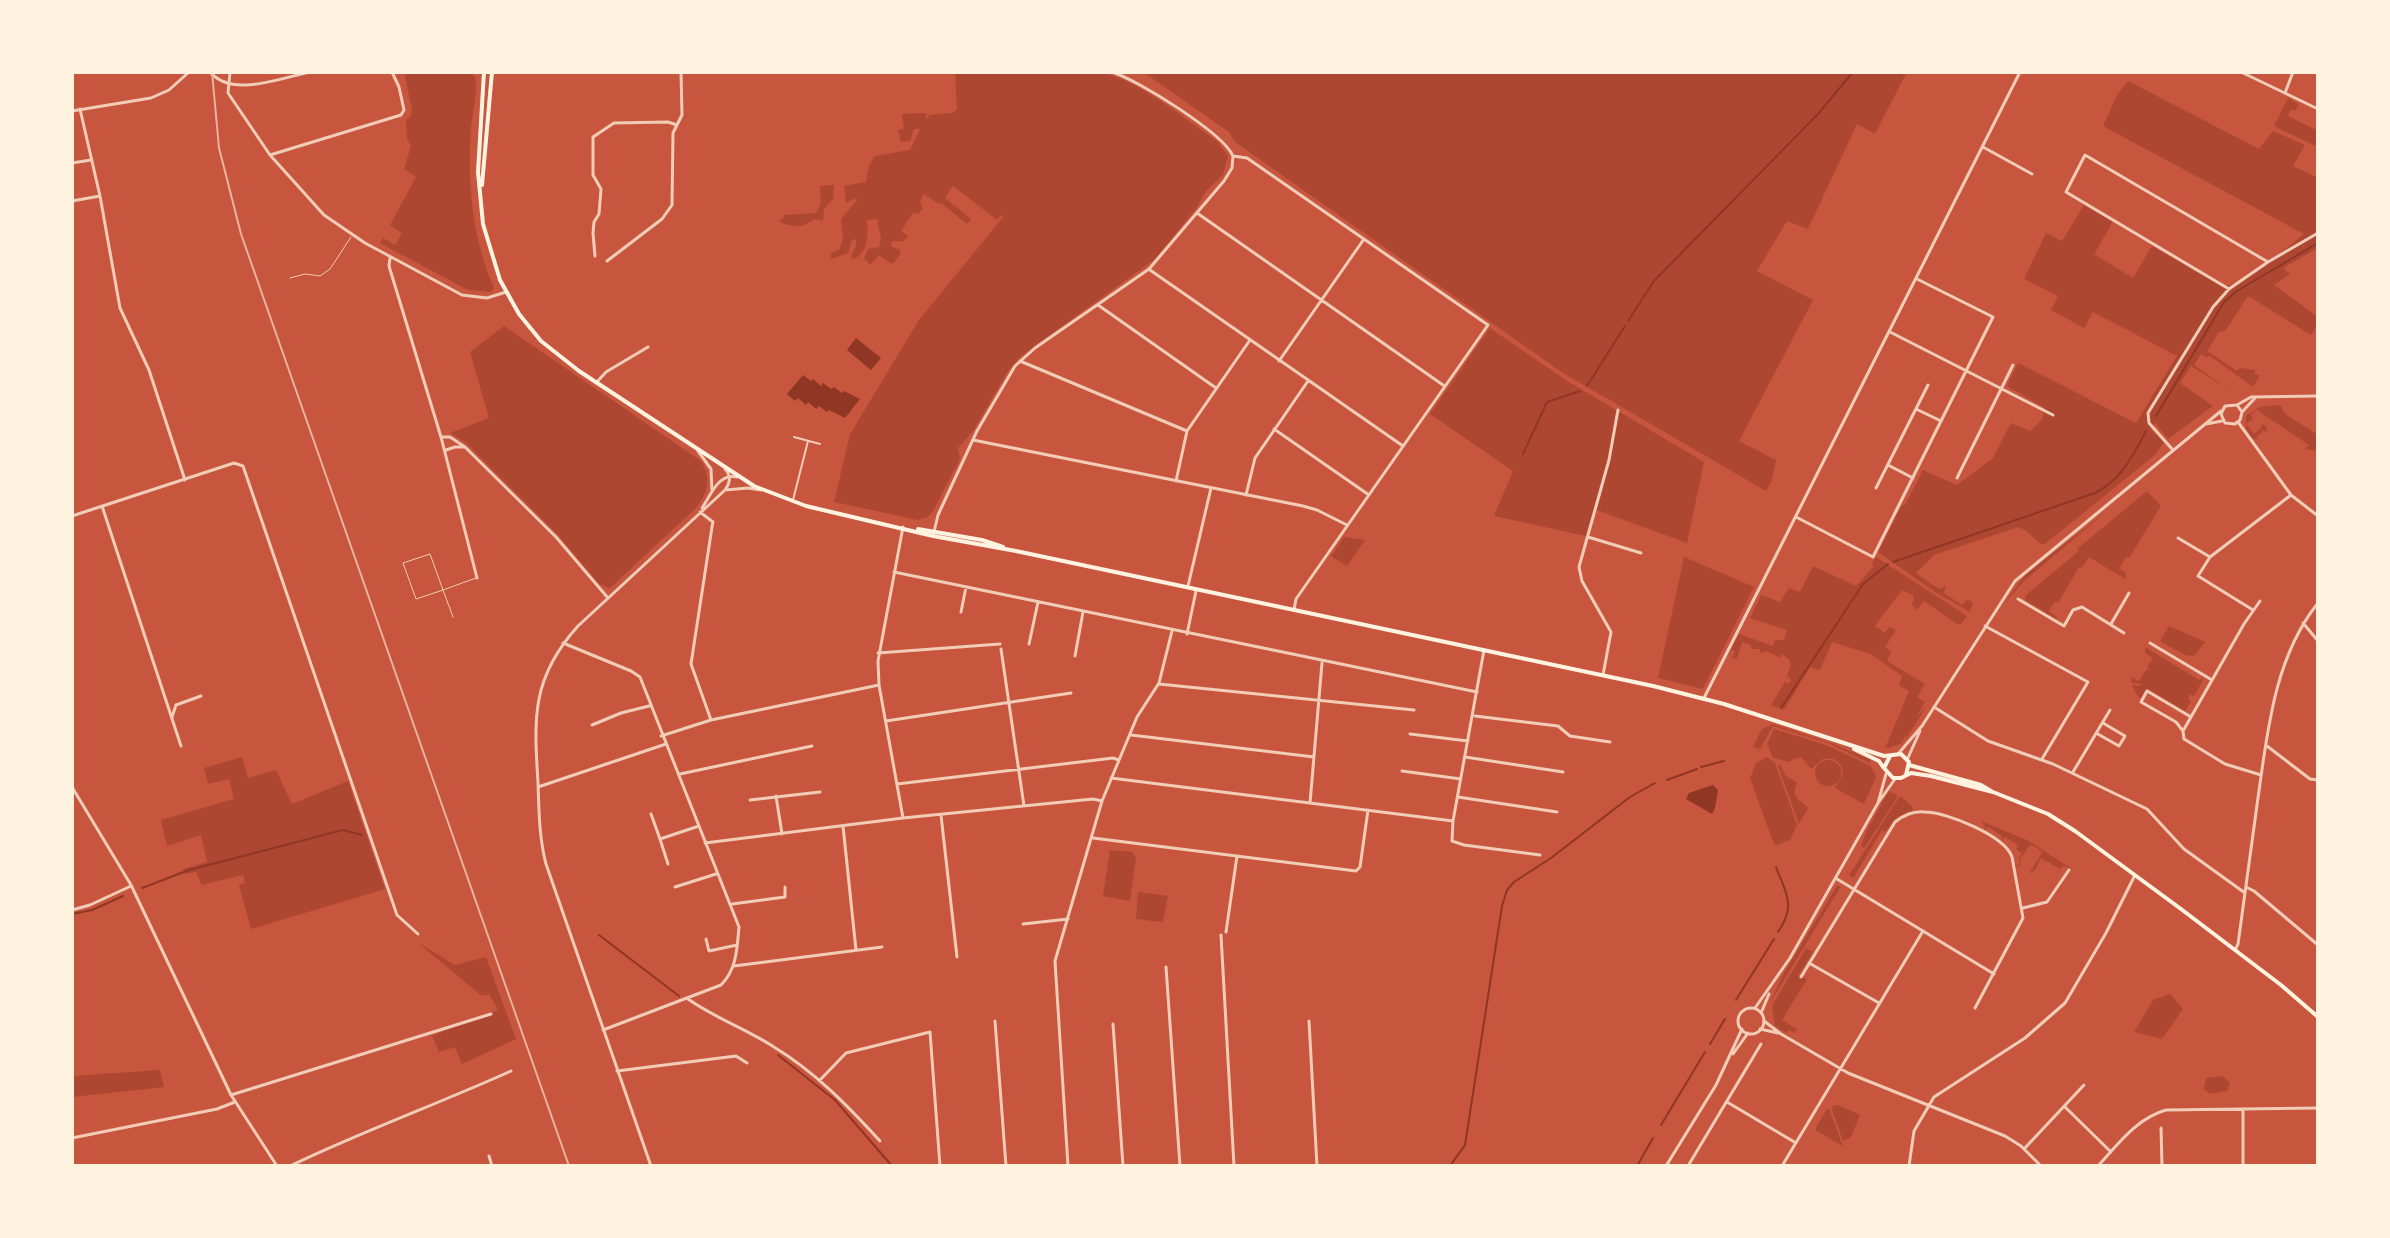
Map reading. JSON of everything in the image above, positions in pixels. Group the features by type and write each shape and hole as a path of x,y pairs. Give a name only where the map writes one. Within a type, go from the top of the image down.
{"main road":[{"path":"484,72 478,161 480,193 488,246 507,295 541,341 596,383 725,469 764,491 792,502 903,527 982,540 1016,551 1704,698 1844,744 1890,756 1898,754 1908,762 1981,785 1993,792"},
{"path":"480,193 492,72"},
{"path":"1844,744 1879,761 1895,779 1906,775 1931,776 1993,792 2048,814 2235,950 2318,1017"},
{"path":"1885,771 1890,756"},
{"path":"1906,775 1908,762"}],"street":[{"path":"72,111 151,98 169,90 189,72"},
{"path":"210,72 219,82 236,87 310,72"},
{"path":"230,72 228,93 270,155 324,215 353,236 462,295 487,298 507,295"},
{"path":"270,155 397,116 404,110 392,72"},
{"path":"607,261 669,211 673,193 673,133 682,115 681,72"},
{"path":"1112,72 1146,87 1222,141 1233,156 1247,158 1488,325 1296,599 1294,610"},
{"path":"1704,698 2020,72"},
{"path":"2241,72 2318,109"},
{"path":"2285,93 2293,72"},
{"path":"80,109 100,196 120,308 149,370 185,480"},
{"path":"595,256 593,233 599,214 601,189 593,175 593,137 614,123 668,122 677,125"},
{"path":"1983,147 2032,174"},
{"path":"2229,289 2066,192 2085,155 2268,262"},
{"path":"933,533 938,515 973,440 1004,382 1020,361 1149,269 1229,173 1233,156"},
{"path":"72,163 91,160"},
{"path":"72,201 100,196"},
{"path":"1197,213 1444,386"},
{"path":"2173,450 2149,423 2148,413 2213,307 2229,289 2318,233"},
{"path":"1279,361 1364,239"},
{"path":"391,257 389,266 441,437 477,578"},
{"path":"1149,269 1403,446"},
{"path":"1795,516 1873,557 1993,317 1917,279"},
{"path":"1098,305 1217,388"},
{"path":"1890,332 2053,415"},
{"path":"1176,481 1187,431 1250,340"},
{"path":"596,383 606,372 648,347"},
{"path":"1020,361 1187,431"},
{"path":"1957,478 2013,365"},
{"path":"1246,495 1255,458 1308,380"},
{"path":"1876,488 1928,385"},
{"path":"1898,754 1922,726 1985,626 2023,574 2227,404 2237,405 2251,397 2272,395 2318,396"},
{"path":"2238,422 2242,412 2255,398"},
{"path":"2237,405 2242,412"},
{"path":"1916,409 1941,421"},
{"path":"1603,675 1612,638 1579,574 1609,460 1618,410"},
{"path":"2221,411 2223,420 2228,424 2238,422"},
{"path":"2206,424 2223,420"},
{"path":"2238,422 2291,495 2318,516"},
{"path":"1274,429 1369,495"},
{"path":"801,439 803,431"},
{"path":"794,437 818,443 817,434"},
{"path":"441,437 450,437 465,447 556,537 608,598"},
{"path":"973,440 1317,510 1347,525"},
{"path":"792,502 808,441"},
{"path":"444,451 465,447"},
{"path":"698,451 711,469 711,494"},
{"path":"72,516 234,463 240,464 397,915 418,934"},
{"path":"1888,465 1913,478"},
{"path":"651,1166 546,864 541,840 538,787 537,704 546,675 563,643 725,490 730,481 725,469"},
{"path":"700,512 722,478 729,475 740,478"},
{"path":"725,490 748,488 764,491"},
{"path":"1188,587 1211,488"},
{"path":"2253,610 2198,576 2210,557 2291,495"},
{"path":"102,506 181,746"},
{"path":"700,512 713,522 691,664 711,720"},
{"path":"903,527 878,653 879,685 903,818"},
{"path":"1588,537 1641,553"},
{"path":"2178,538 2210,557"},
{"path":"894,572 1477,692"},
{"path":"961,612 966,587"},
{"path":"1187,634 1196,589"},
{"path":"2111,624 2129,593"},
{"path":"2018,599 2064,626 2073,610 2082,607 2124,633"},
{"path":"2183,731 2260,601"},
{"path":"1029,644 1038,602"},
{"path":"2235,950 2261,775 2280,677 2288,652 2318,603"},
{"path":"1075,656 1083,612"},
{"path":"2303,623 2318,641"},
{"path":"1985,626 2088,682 2042,759"},
{"path":"1068,1166 1055,961 1102,801 1129,735 1159,683 1172,631"},
{"path":"563,643 640,677 739,927 734,966 721,985 603,1030"},
{"path":"2150,643 2212,680"},
{"path":"878,653 1001,646 1024,806"},
{"path":"1484,650 1452,841 1540,855"},
{"path":"1310,803 1322,662"},
{"path":"1159,683 1414,710"},
{"path":"661,736 711,720 879,685"},
{"path":"2191,717 2147,691 2141,702 2176,722 2183,731 2184,739 2225,764 2261,775"},
{"path":"886,721 1071,693"},
{"path":"172,717 176,705 201,696"},
{"path":"592,725 650,706"},
{"path":"1934,707 1988,741 2042,759 2147,809 2184,849 2245,893"},
{"path":"2073,773 2110,710"},
{"path":"1473,716 1558,726 1570,736 1610,742"},
{"path":"2096,733 2119,746 2125,736 2102,723"},
{"path":"1908,762 1922,726"},
{"path":"1410,734 1468,741"},
{"path":"1129,735 1314,757"},
{"path":"538,787 666,744"},
{"path":"680,774 812,746"},
{"path":"2267,746 2310,779 2318,780"},
{"path":"1465,757 1563,772"},
{"path":"897,784 1113,758 1119,760"},
{"path":"1402,771 1461,779"},
{"path":"1878,803 1885,771"},
{"path":"1111,778 1453,821"},
{"path":"1755,1008 1770,990 1895,779"},
{"path":"72,787 131,885 231,1095 277,1166"},
{"path":"750,800 820,792"},
{"path":"776,796 782,834"},
{"path":"1458,797 1557,812"},
{"path":"705,843 903,818 1093,799 1102,801"},
{"path":"1092,837 1356,871 1360,867 1368,810"},
{"path":"1801,977 1895,822 1914,812 1928,812 1969,824 2009,848 2023,908 2021,924 1975,1008"},
{"path":"651,814 668,864"},
{"path":"941,815 957,957"},
{"path":"660,839 699,826"},
{"path":"843,826 856,950"},
{"path":"1226,932 1237,856"},
{"path":"2023,908 2047,902 2069,870"},
{"path":"675,887 716,874"},
{"path":"1909,1166 1914,1131 1928,1104 1945,1088 2025,1038 2065,1003 2135,875"},
{"path":"1837,879 1994,974"},
{"path":"72,910 131,885"},
{"path":"731,905 785,897 785,887"},
{"path":"2246,887 2318,945"},
{"path":"1023,924 1068,919"},
{"path":"1782,1166 1923,931"},
{"path":"1221,935 1234,1166"},
{"path":"706,939 709,951 737,945"},
{"path":"734,966 882,947"},
{"path":"1809,963 1880,1004"},
{"path":"1166,967 1180,1166"},
{"path":"1761,1013 1770,990"},
{"path":"688,999 774,1047 820,1080 880,1141"},
{"path":"1748,1033 1742,1029 1740,1015 1748,1008 1755,1008 1764,1021 1781,1034 1841,1069 2005,1136 2041,1166"},
{"path":"231,1095 491,1014"},
{"path":"995,1021 1006,1166"},
{"path":"1309,1021 1317,1166"},
{"path":"1760,1029 1764,1021"},
{"path":"1113,1024 1123,1166"},
{"path":"1729,1061 1742,1029"},
{"path":"1668,1165 1748,1033 1760,1029 1781,1034"},
{"path":"820,1080 846,1053 930,1032 940,1166"},
{"path":"1688,1166 1761,1044"},
{"path":"617,1071 736,1056 747,1063"},
{"path":"290,1166 351,1137 435,1105 511,1071"},
{"path":"2024,1149 2084,1085"},
{"path":"72,1138 217,1109 235,1102"},
{"path":"1727,1102 1796,1143"},
{"path":"2064,1106 2111,1152"},
{"path":"2243,1108 2243,1166"},
{"path":"2098,1166 2135,1126 2153,1114 2180,1109 2318,1108"},
{"path":"2161,1128 2162,1166"},
{"path":"489,1156 492,1166"}],"lane":[{"path":"290,278 305,274 320,276 330,269 353,236"},
{"path":"453,617 443,590 430,554 403,563 416,599 443,590 477,578"}],"shaded area":[{"path":"404,72 470,72 475,77 470,148 471,189 476,229 494,288 492,292 468,290 380,243 383,238 395,245 402,233 390,225 416,177 404,169 411,146 407,139 406,119 410,118 412,110"},
{"path":"955,72 1102,72 1163,102 1218,142 1228,156 1223,175 1206,191 1195,210 1155,259 1021,356 1008,371 973,431 958,448 960,459 933,511 928,517 918,520 834,502 850,434 919,320 1004,216 997,220 953,186 945,198 971,219 967,224 924,194 920,202 923,208 918,214 913,213 901,231 907,238 892,241 891,246 900,250 894,263 879,255 870,265 864,258 868,249 879,247 881,238 877,219 867,220 866,242 859,256 851,257 856,239 852,240 848,253 831,259 831,253 839,250 843,240 841,219 857,200 846,203 844,186 866,182 874,156 910,150 920,129 914,129 910,141 901,142 898,130 904,129 902,114 926,113 926,119 930,115 957,110"},
{"path":"1143,72 1907,72 1875,134 1857,124 1808,229 1787,221 1757,271 1813,300 1739,441 1776,460 1766,491 1563,373 1235,142 1229,132"},
{"path":"2128,81 2259,149 2273,131 2305,145 2293,166 2318,178 2318,248 2283,268 2290,274 2274,285 2318,317 2318,324 2311,335 2248,296 2225,331 2219,332 2207,351 2237,371 2240,368 2255,370 2255,374 2260,375 2253,387 2210,356 2201,354 2194,365 2228,389 2191,366 2180,383 2213,406 2168,439 2155,423 2150,429 2164,442 2155,455 2046,543 2042,545 2018,527 1934,555 1916,573 1939,589 1946,586 1944,593 1962,605 1967,599 1973,603 1970,612 1878,552 1923,470 1957,485 1993,458 2011,423 2030,431 2042,420 2045,408 2007,386 2018,363 2136,423 2177,356 2093,312 2084,328 2051,310 2058,296 2024,279 2046,233 2062,241 2084,205 2113,222 2094,254 2133,278 2152,246 2223,287 2256,272 2304,234 2103,126 2117,95"},
{"path":"2288,98 2299,104 2295,111 2291,109 2288,116 2318,131 2318,147 2274,126"},
{"path":"834,185 833,199 824,209 823,221 814,219 798,226 779,222 785,215 816,213 821,203 820,186"},
{"path":"504,326 701,461 704,467 707,484 698,506 610,588 599,584 559,536 466,443 450,433 489,418 470,352"},
{"path":"1490,328 1564,379 1704,462 1687,543 1594,509 1586,536 1494,516 1513,471 1430,414"},
{"path":"856,338 881,358 871,370 847,350"},
{"path":"803,375 821,386 823,383 860,399 845,418 819,406 816,409 808,402 806,405 798,398 795,401 787,394"},
{"path":"2281,406 2285,414 2318,435 2318,451 2305,449 2309,445 2257,410 2251,414 2253,422 2251,420 2246,424 2246,416 2260,407"},
{"path":"2246,424 2254,434 2262,427 2260,424 2266,426 2267,433 2264,430 2256,437 2258,440 2252,438"},
{"path":"2147,491 2161,506 2129,558 2126,557 2119,568 2126,573 2125,579 2089,557 2082,568 2079,567 2058,603 2055,601 2049,611 2056,619 2025,600 2026,595 2079,551 2077,549"},
{"path":"2106,512 2025,580 2002,606 2027,573"},
{"path":"1344,537 1365,540 1347,566 1331,556"},
{"path":"1684,557 1754,587 1703,689 1658,678"},
{"path":"1876,557 1967,616 1961,624 1957,624 1924,601 1917,610 1912,605 1914,596 1902,590 1875,626 1885,633 1889,627 1896,630 1885,647 1891,652 1887,661 1925,684 1917,697 1925,702 1916,718 1927,705 1906,739 1906,734 1902,743 1889,748 1883,746 1886,746 1909,691 1899,685 1902,676 1871,654 1832,642 1820,670 1810,667 1784,710 1771,705 1785,682 1789,684 1791,680 1787,675 1791,665 1789,659 1782,654 1780,658 1767,651 1760,653 1760,649 1751,649 1751,645 1742,642 1737,659 1732,658 1735,652 1732,650 1728,655 1739,634 1773,646 1775,640 1784,640 1787,630 1750,618 1761,595 1780,602 1789,588 1800,592 1813,566 1856,586 1874,566"},
{"path":"2169,626 2205,642 2194,656 2185,655 2160,641"},
{"path":"2145,647 2199,680 2204,678 2194,696 2190,694 2188,698 2191,701 2185,711 2147,688 2141,698 2137,695 2132,685 2141,684 2132,683 2131,677 2139,681 2153,658 2145,653"},
{"path":"1773,724 1833,744 1871,760 1870,763 1828,743 1773,726 1760,749 1753,747 1762,729"},
{"path":"1774,729 1826,745 1871,766 1876,777 1864,804 1835,788 1843,774 1841,766 1834,759 1823,759 1811,769 1802,758 1789,762 1773,758 1767,744"},
{"path":"242,757 248,778 276,770 292,804 348,781 385,889 251,929 239,885 245,883 243,875 202,885 196,872 185,874 183,869 207,862 201,835 167,846 161,820 234,799 229,779 208,784 204,768"},
{"path":"1767,757 1775,763 1797,825 1790,840 1777,845 1774,844 1750,778 1756,763"},
{"path":"1828,760 1837,764 1841,773 1837,782 1828,786 1819,782 1815,773 1819,764"},
{"path":"1780,764 1786,776 1797,783 1795,795 1808,808 1799,824 1778,766"},
{"path":"1713,785 1718,790 1712,814 1686,799 1689,793"},
{"path":"1889,791 1897,798 1864,848 1861,846 1868,828"},
{"path":"1900,796 1913,810 1897,817 1885,832 1882,830 1854,877 1856,879 1849,875"},
{"path":"1981,821 2029,841 2072,869 2063,866 2060,869 2041,858 2029,874 2042,853 2038,848 2030,845 2020,859 2021,865 2017,867 2022,853 2016,849 2018,845 2005,837 2001,840 2002,836 1988,827 1984,830"},
{"path":"1110,850 1132,852 1136,857 1130,901 1103,896"},
{"path":"1837,886 1841,886 1770,1003 1784,973"},
{"path":"1138,892 1168,896 1163,922 1136,919"},
{"path":"417,942 455,965 486,957 516,1039 462,1064 455,1047 439,1052 432,1036 498,1010 489,994 482,996"},
{"path":"1806,948 1813,952 1798,976 1807,979 1782,1020 1797,1029 1794,1033 1789,1030 1787,1033 1775,1026 1772,1006"},
{"path":"2170,994 2183,1009 2162,1039 2134,1032 2153,1000"},
{"path":"160,1070 164,1087 72,1097 72,1076"},
{"path":"2223,1076 2230,1083 2227,1091 2210,1094 2204,1089 2206,1078"},
{"path":"1838,1105 1860,1115 1851,1137 1843,1141 1832,1110 1833,1106"},
{"path":"1829,1109 1843,1146 1815,1130"}],"waterway":[{"path":"1628,321 1654,281 1818,114 1853,72"},
{"path":"2156,416 2224,302 2237,291 2318,243"},
{"path":"1587,386 1625,326"},
{"path":"1523,454 1547,402 1580,391"},
{"path":"1893,562 2095,493 2119,474 2146,431"},
{"path":"1781,708 1863,584 1888,564"},
{"path":"1701,767 1724,761"},
{"path":"1667,780 1697,769"},
{"path":"1450,1166 1465,1145 1507,890 1630,797 1655,783"},
{"path":"142,888 189,870 343,830 362,835"},
{"path":"1776,867 1788,900 1787,915 1778,932"},
{"path":"72,914 92,910 123,896"},
{"path":"599,935 679,996"},
{"path":"1736,1000 1774,939"},
{"path":"1710,1044 1725,1019"},
{"path":"1661,1125 1705,1052"},
{"path":"778,1055 835,1100 892,1166"},
{"path":"1637,1166 1653,1138"}],"railway":[{"path":"212,72 219,148 241,234 569,1166"}]}
